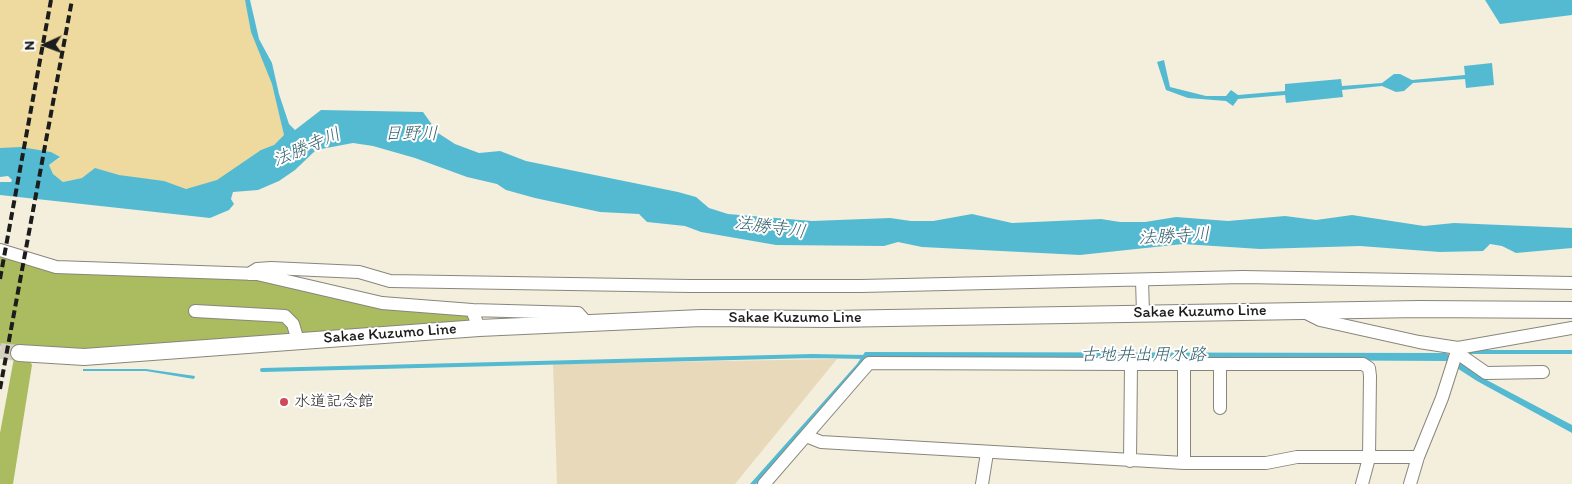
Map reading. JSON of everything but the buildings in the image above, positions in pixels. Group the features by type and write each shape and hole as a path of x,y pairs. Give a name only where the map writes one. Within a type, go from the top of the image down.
{"main road":[{"name":"Sakae Kuzumo Line","path":"19,353 84,357 480,328 701,318 830,319 1419,309 1572,310"}],"street":[{"path":"0,250 56,267 249,274 382,303 472,310 578,313 587,323"},
{"path":"249,274 257,269 271,268 359,272 390,281 690,286 861,286 1243,277 1572,283"},
{"path":"1142,280 1143,313"},
{"path":"472,310 480,328"},
{"path":"195,311 286,316 293,324 298,340"},
{"path":"1302,311 1320,320 1419,342 1455,356 1486,373 1543,372"},
{"path":"1455,356 1572,328"},
{"path":"1410,484 1418,457 1442,398 1455,356"},
{"path":"764,484 869,363 1358,363 1366,365 1370,376 1369,458 1362,484"},
{"path":"1130,461 1131,364"},
{"path":"1184,364 1184,464"},
{"path":"1220,364 1220,408"},
{"path":"806,436 821,442 1184,464 1266,464 1297,457 1418,457"},
{"path":"982,484 987,453"}],"shaded area":[{"path":"837,359 735,484 557,484 553,364"}],"green space":[{"path":"0,253 40,266 239,277 465,313 470,317 469,322 304,335 284,318 293,337 68,351 0,346"},
{"path":"14,358 30,361 32,365 13,484 0,484 0,433"}],"sand":[{"path":"0,0 245,0 273,84 285,135 274,145 218,181 201,187 187,189 82,178 63,182 53,174 49,165 60,158 52,153 0,148"}],"water":[{"path":"245,0 250,0 259,39 272,63 279,94 289,124 295,130 321,110 423,112 438,133 455,144 479,153 500,151 526,161 678,192 696,197 709,208 728,214 812,221 890,218 911,221 933,221 972,214 1012,223 1101,219 1120,222 1145,222 1176,217 1228,221 1285,216 1316,220 1352,215 1424,226 1454,223 1572,228 1572,248 1516,253 1502,246 1490,244 1483,251 1440,252 1360,246 1260,249 1183,244 1080,255 922,247 898,242 884,246 776,245 701,232 685,226 647,222 639,214 600,212 535,198 506,190 497,184 467,177 415,158 373,146 353,143 316,150 295,170 279,181 258,190 233,192 231,199 234,204 229,210 210,218 0,195 0,182 11,182 12,180 8,176 0,177 0,148 21,147 51,152 60,157 49,165 53,174 63,182 82,178 95,168 119,175 164,181 186,189 217,180 261,150 274,145 284,135 272,84 251,32"},
{"path":"1485,0 1572,0 1572,15 1500,24"},
{"path":"1164,60 1170,87 1206,96 1226,96 1231,90 1238,95 1285,91 1285,84 1341,79 1342,86 1382,83 1394,74 1400,74 1412,80 1465,75 1464,66 1492,63 1494,85 1466,88 1465,79 1413,83 1404,91 1396,92 1382,86 1342,90 1343,97 1286,103 1285,95 1238,99 1233,106 1226,101 1188,98 1166,90 1157,62"},
{"name":"古地井出用水路","path":"865,352 1446,353 1462,362 1481,377 1572,425 1572,433 1477,381 1446,361 868,358 756,484 750,484 857,364"},
{"path":"83,369 146,369 195,376 194,379 146,371 83,371"}],"waterway":[{"path":"1470,352 1572,352"},
{"path":"262,370 812,356 866,357"}],"tunnel":[{"path":"0,351 19,353"}],"railway":[{"path":"0,279 51,0"},
{"path":"0,389 72,0"}],"place":[{"name":"水道記念館","path":"284,402"}],"water label":[{"name":"日野川","path":"411,134"},
{"name":"法勝寺川","path":"307,148"},
{"name":"法勝寺川","path":"770,228"},
{"name":"法勝寺川","path":"1174,237"}]}
